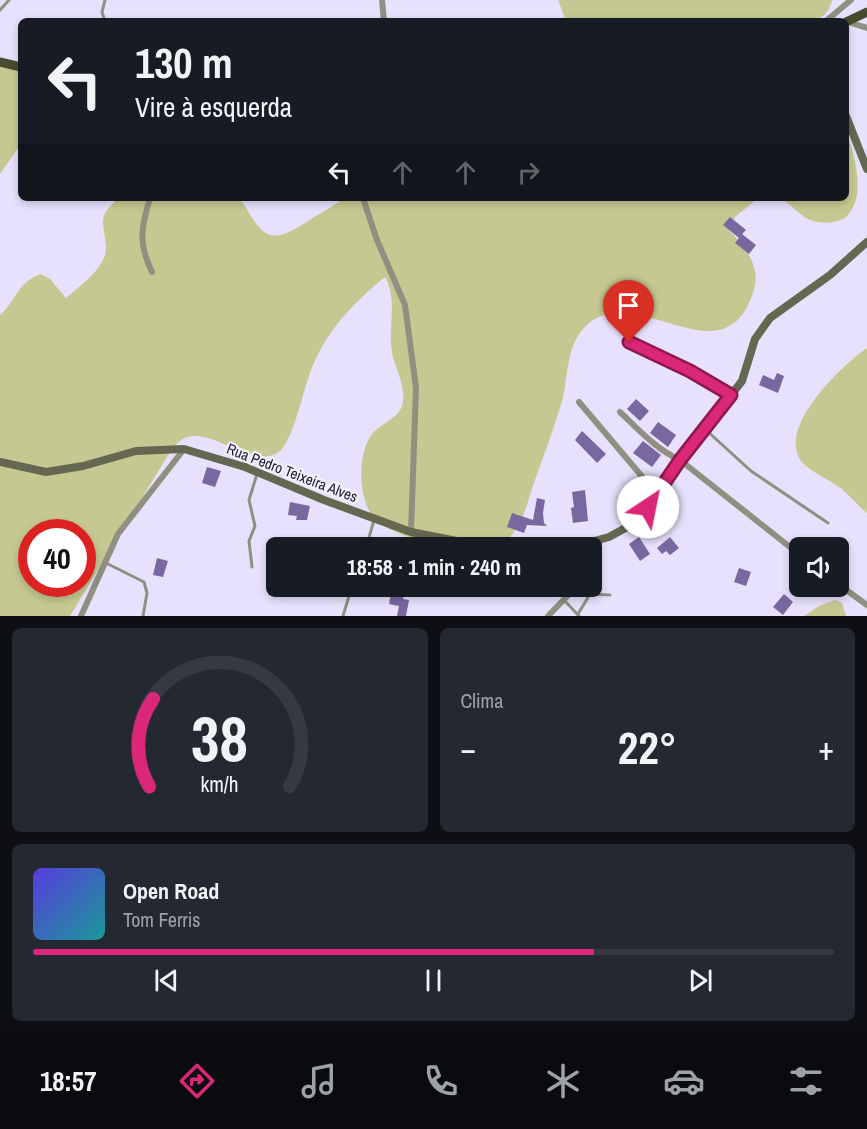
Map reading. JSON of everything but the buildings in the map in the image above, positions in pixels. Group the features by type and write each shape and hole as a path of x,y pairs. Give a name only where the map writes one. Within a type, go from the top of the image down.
{"main road":[{"path":"849,21 867,12"},
{"path":"0,62 18,66"}],"street":[{"path":"382,0 384,18"},
{"path":"830,18 851,0"},
{"path":"849,23 867,28"},
{"path":"849,124 867,170"},
{"path":"149,201 143,223 141,244 152,272"},
{"path":"364,201 376,240 405,305 416,388 411,532"},
{"path":"602,539 640,520 680,460 742,381 755,339 770,318 830,275 867,242"},
{"path":"629,342 690,371 731,395"},
{"path":"579,402 656,493"},
{"path":"620,412 648,439 670,456 680,460 789,546"},
{"path":"81,616 118,534 184,449"},
{"name":"Rua Pedro Teixeira Alves","path":"0,462 46,472 83,466 136,451 184,449 258,472 411,532 436,537"},
{"path":"849,592 867,605"},
{"path":"548,616 567,597"}],"lane":[{"path":"0,10 9,0"},
{"path":"104,18 102,12 105,0"},
{"path":"705,429 751,471 828,523"},
{"path":"252,567 249,541 255,526 249,500 258,472"},
{"path":"369,537 375,518"},
{"path":"106,563 144,582 147,593 143,616"},
{"path":"564,600 578,615 590,594 610,595"},
{"path":"343,616 349,597"}],"green space":[{"path":"558,0 832,0 829,9 818,18 565,18"},
{"path":"0,65 18,70 18,148 0,174"},
{"path":"849,140 856,166 858,189 852,210 845,218 834,222 813,221 784,201 849,201"},
{"path":"115,201 242,201 261,229 275,236 294,229 340,201 754,201 735,217 729,230 751,258 755,284 753,293 739,319 720,330 699,330 626,313 603,315 583,329 571,353 563,398 522,517 510,537 409,537 378,522 371,515 363,494 362,468 366,445 373,433 400,411 403,400 402,387 391,347 392,306 385,277 351,308 323,344 310,373 290,435 281,450 271,456 260,456 208,438 196,436 182,439 167,457 96,573 96,519 18,519 18,597 82,597 70,616 0,616 0,315 27,282 41,274 50,279 66,298 88,279 98,268 105,255 103,218"},
{"path":"867,348 867,513 843,490 805,465 796,447 798,431 816,398 843,368"},
{"path":"835,600 842,603 846,616 804,616 819,606"}],"route":[{"path":"629,342 690,371 731,395 680,460 648,507"}]}
